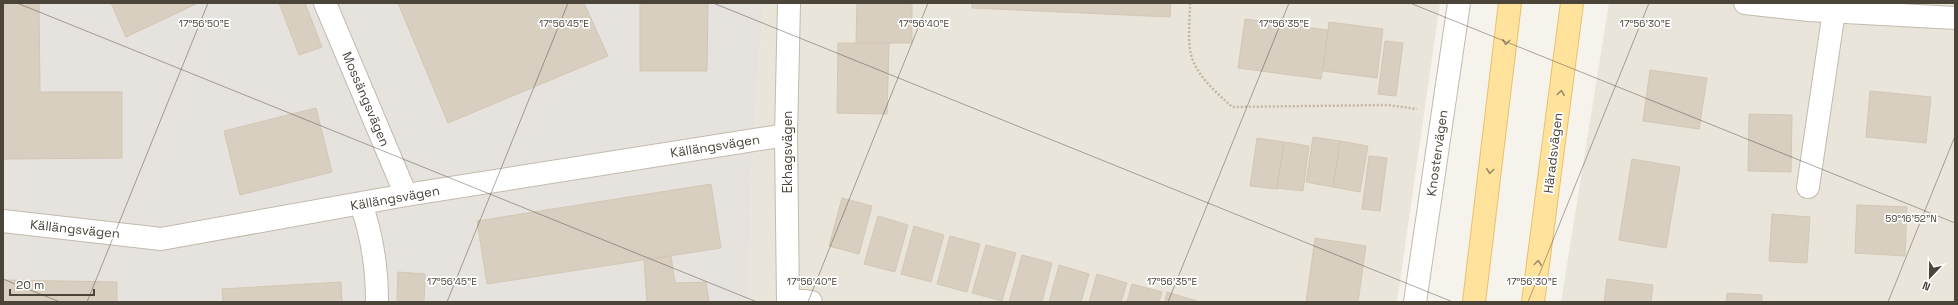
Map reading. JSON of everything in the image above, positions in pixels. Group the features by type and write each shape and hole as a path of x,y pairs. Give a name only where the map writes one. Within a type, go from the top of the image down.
{"main road":[{"path":"1474,302 1510,3"},
{"name":"Häradsvägen","path":"1533,302 1572,3"}],"street":[{"name":"Mossängsvägen","path":"325,3 406,195"},
{"name":"Ekhagsvägen","path":"788,301 786,135 789,3"},
{"name":"Knostervägen","path":"1415,302 1459,3"},
{"path":"1745,3 1834,12 1955,18"},
{"path":"1808,187 1834,12"},
{"name":"Källängsvägen","path":"3,221 162,239 406,195 786,135"},
{"path":"361,204 368,224 377,275 377,302"},
{"path":"788,301 811,302"}],"path":[{"path":"1190,3 1190,50 1196,67 1207,83 1232,107 1388,105 1444,112"}],"shaded area":[{"path":"3,3 763,3 751,176 749,302 3,302"},
{"path":"763,3 1440,3 1397,302 749,302 751,176"},
{"path":"1609,3 1955,3 1955,302 1561,302"}],"building":[{"path":"3,3 39,3 40,92 122,92 122,158 3,159"},
{"path":"111,3 198,3 126,37"},
{"path":"279,3 305,3 322,47 299,55"},
{"path":"398,3 584,3 608,56 448,123"},
{"path":"640,3 708,3 707,71 640,71"},
{"path":"857,3 912,3 912,43 856,43"},
{"path":"972,3 1171,3 1170,17 972,8"},
{"path":"1245,19 1328,30 1321,79 1238,68"},
{"path":"1329,22 1383,29 1377,78 1323,71"},
{"path":"1385,41 1403,43 1396,96 1378,94"},
{"path":"838,43 889,43 887,114 837,113"},
{"path":"1650,70 1707,78 1699,129 1643,121"},
{"path":"1870,91 1931,97 1926,143 1866,137"},
{"path":"316,108 332,172 240,195 224,131"},
{"path":"1749,114 1792,115 1791,172 1748,171"},
{"path":"1313,137 1340,141 1333,187 1306,182"},
{"path":"1257,138 1284,142 1277,189 1250,186"},
{"path":"1340,141 1368,146 1360,192 1333,187"},
{"path":"1284,142 1309,146 1303,191 1277,188"},
{"path":"1369,156 1387,158 1380,211 1362,209"},
{"path":"1632,159 1680,167 1666,248 1619,240"},
{"path":"711,184 721,248 487,284 477,221"},
{"path":"842,198 872,206 859,254 829,246"},
{"path":"1857,205 1907,207 1905,256 1855,253"},
{"path":"1772,214 1810,217 1807,263 1769,261"},
{"path":"878,216 908,225 895,272 864,264"},
{"path":"914,226 944,235 931,282 901,274"},
{"path":"950,236 980,244 967,292 937,284"},
{"path":"1315,238 1366,246 1358,302 1306,302"},
{"path":"986,245 1016,253 1002,301 972,293"},
{"path":"1022,255 1052,263 1042,302 1009,302"},
{"path":"671,256 675,283 706,282 709,302 647,302 644,260"},
{"path":"1059,265 1089,274 1081,302 1049,302"},
{"path":"398,272 425,274 424,302 397,302"},
{"path":"1097,274 1127,283 1121,302 1089,302"},
{"path":"1607,279 1653,285 1651,302 1604,302"},
{"path":"3,280 117,282 117,302 3,302"},
{"path":"341,282 342,302 223,302 222,289"},
{"path":"1132,284 1162,292 1159,302 1127,302"},
{"path":"1167,292 1197,301 1197,302 1165,302"},
{"path":"1727,293 1762,295 1762,302 1726,302"}]}
